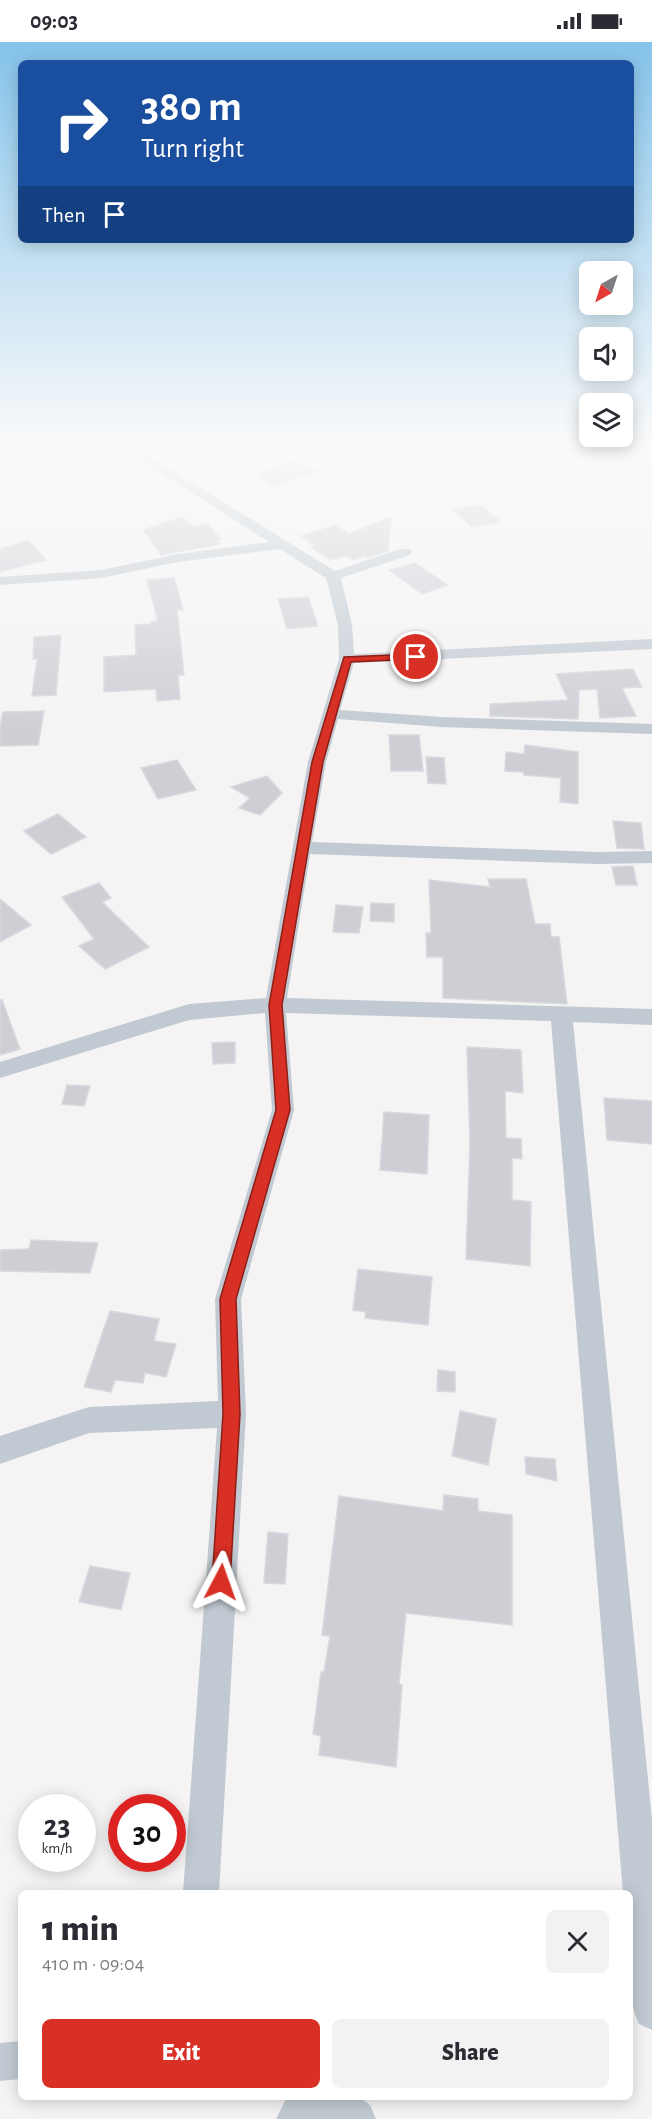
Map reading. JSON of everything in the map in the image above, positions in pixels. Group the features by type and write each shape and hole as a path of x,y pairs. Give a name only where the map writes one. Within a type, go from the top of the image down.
{"street":[{"path":"201,1890 232,1414 228,1299 283,1110 275,1005 317,762 347,659 345,626 333,576 282,542"},
{"path":"0,580 101,574 178,558 285,544"},
{"path":"333,576 405,552"},
{"path":"347,659 652,644"},
{"path":"330,714 442,722 652,729"},
{"path":"303,848 598,858 652,857"},
{"path":"0,1071 189,1012 275,1005 561,1012 652,1017"},
{"path":"561,1012 652,2011"},
{"path":"0,1450 89,1420 232,1414"},
{"path":"0,2062 18,2060"},
{"path":"296,2119 309,2100"},
{"path":"330,2100 356,2119"}],"building":[{"path":"30,542 46,560 0,572 0,549"},
{"path":"152,542 219,542 221,544 161,555"},
{"path":"309,542 389,542 388,551 353,560 346,556 330,560 311,547 315,546"},
{"path":"415,563 448,585 422,594 389,570"},
{"path":"174,578 183,610 177,610 184,675 178,675 180,699 157,701 156,689 104,692 104,657 136,655 135,625 158,621 147,580"},
{"path":"308,597 318,626 287,629 278,599"},
{"path":"61,635 56,695 32,696 37,659 33,659 34,637"},
{"path":"633,669 642,687 622,688 636,716 600,718 597,689 579,690 578,719 490,716 490,704 568,700 556,674"},
{"path":"44,711 38,745 0,746 3,712"},
{"path":"389,735 419,735 423,771 391,771"},
{"path":"525,745 578,752 578,804 560,802 561,778 505,771 506,752 524,754"},
{"path":"426,757 444,758 446,784 428,783"},
{"path":"177,760 196,790 158,799 141,768"},
{"path":"267,776 282,793 260,815 239,808 250,798 231,787"},
{"path":"58,814 86,837 51,854 24,831"},
{"path":"613,821 641,823 644,849 617,848"},
{"path":"633,866 637,885 616,885 612,867"},
{"path":"488,879 526,879 535,924 550,924 551,937 559,937 567,1004 443,998 443,957 427,957 426,933 431,933 429,880 490,887"},
{"path":"99,883 111,898 102,902 149,947 105,969 79,946 94,939 62,897"},
{"path":"0,899 31,925 0,942"},
{"path":"371,903 394,904 394,922 370,921"},
{"path":"336,905 363,907 359,933 333,932"},
{"path":"0,1000 2,1000 20,1049 0,1055"},
{"path":"235,1042 235,1063 213,1064 212,1043"},
{"path":"467,1047 521,1050 523,1093 505,1091 506,1138 521,1139 522,1159 512,1158 512,1200 531,1202 530,1266 466,1259 470,1143"},
{"path":"67,1085 90,1086 84,1106 62,1104"},
{"path":"604,1098 652,1101 652,1144 607,1140"},
{"path":"384,1112 429,1115 427,1174 380,1170"},
{"path":"31,1240 98,1243 90,1273 0,1271 0,1250 29,1249"},
{"path":"358,1269 432,1277 428,1325 365,1318 366,1312 353,1310"},
{"path":"110,1311 159,1319 154,1341 176,1344 166,1377 145,1373 143,1383 115,1380 111,1392 84,1387"},
{"path":"438,1370 455,1372 455,1392 437,1391"},
{"path":"460,1411 496,1419 488,1465 452,1456"},
{"path":"525,1457 555,1459 557,1481 526,1474"},
{"path":"444,1495 478,1499 478,1511 512,1515 512,1625 406,1613 399,1684 402,1685 396,1767 319,1755 321,1736 313,1734 321,1672 324,1672 330,1636 322,1635 339,1496 443,1511"},
{"path":"268,1532 288,1534 285,1584 264,1583"},
{"path":"90,1566 130,1573 121,1610 79,1602"}],"route":[{"path":"221,1582 232,1414 228,1299 283,1110 275,1005 317,762 347,659 416,657"}]}
